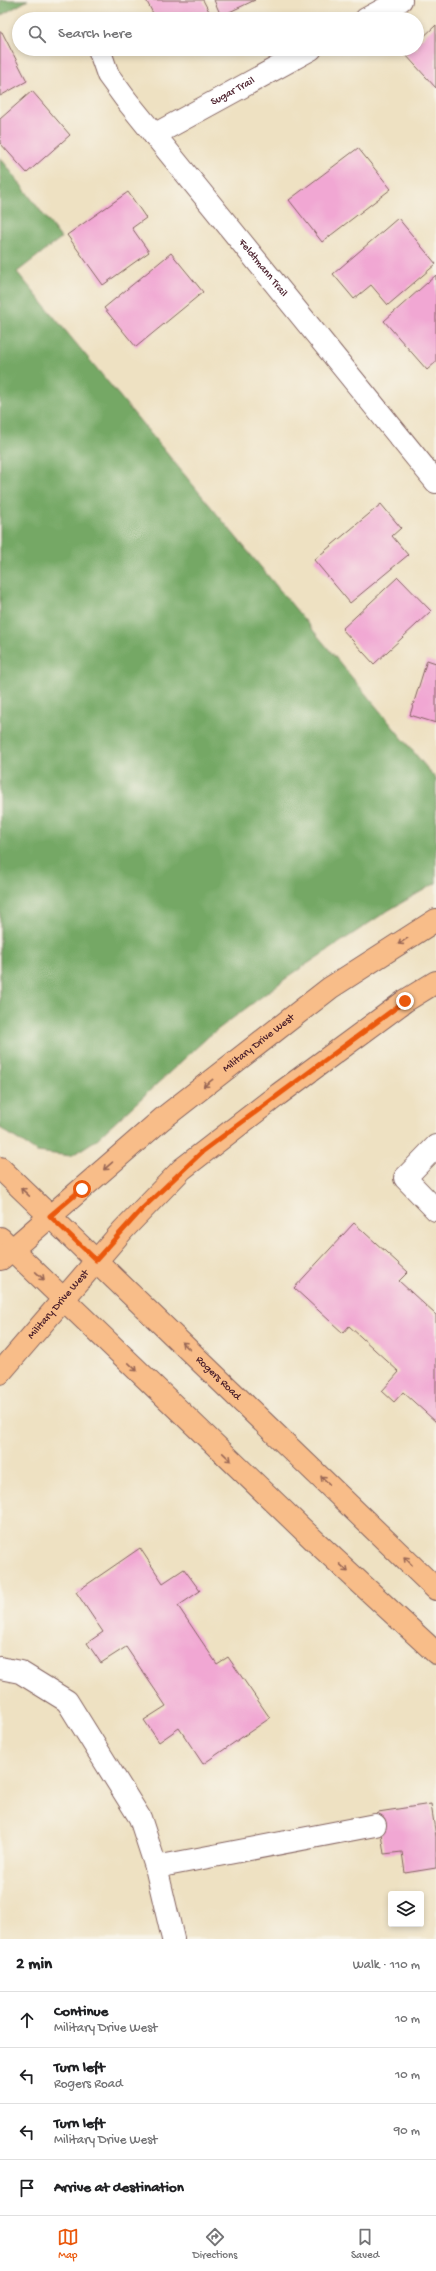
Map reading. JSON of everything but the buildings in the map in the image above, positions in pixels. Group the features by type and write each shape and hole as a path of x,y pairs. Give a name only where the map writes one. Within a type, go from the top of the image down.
{"main road":[{"name":"Military Drive West","path":"4,1249 50,1216 162,1119 324,992 436,920"},
{"name":"Military Drive West","path":"0,1373 96,1260 142,1209 203,1151 399,1006 436,982"},
{"name":"Rogers Road","path":"0,1168 436,1589"},
{"path":"4,1249 64,1299 304,1531 436,1654"}],"street":[{"path":"379,12 401,0"},
{"name":"Feldtmann Trail","path":"101,56 108,75 154,135 436,482"},
{"name":"Sugar Trail","path":"154,135 298,56"},
{"path":"436,1146 404,1178 436,1210"},
{"path":"0,1668 20,1672 67,1701 140,1818 156,1867 173,1939"},
{"path":"156,1867 375,1825"}],"green space":[{"path":"0,0 28,0 0,16"},
{"path":"0,157 61,238 17,272 436,779 436,883 389,910 292,974 209,1036 96,1140 71,1156 37,1152 0,1128"}],"route":[{"path":"82,1189 50,1216 96,1260 162,1188 203,1151 405,1001"}]}
